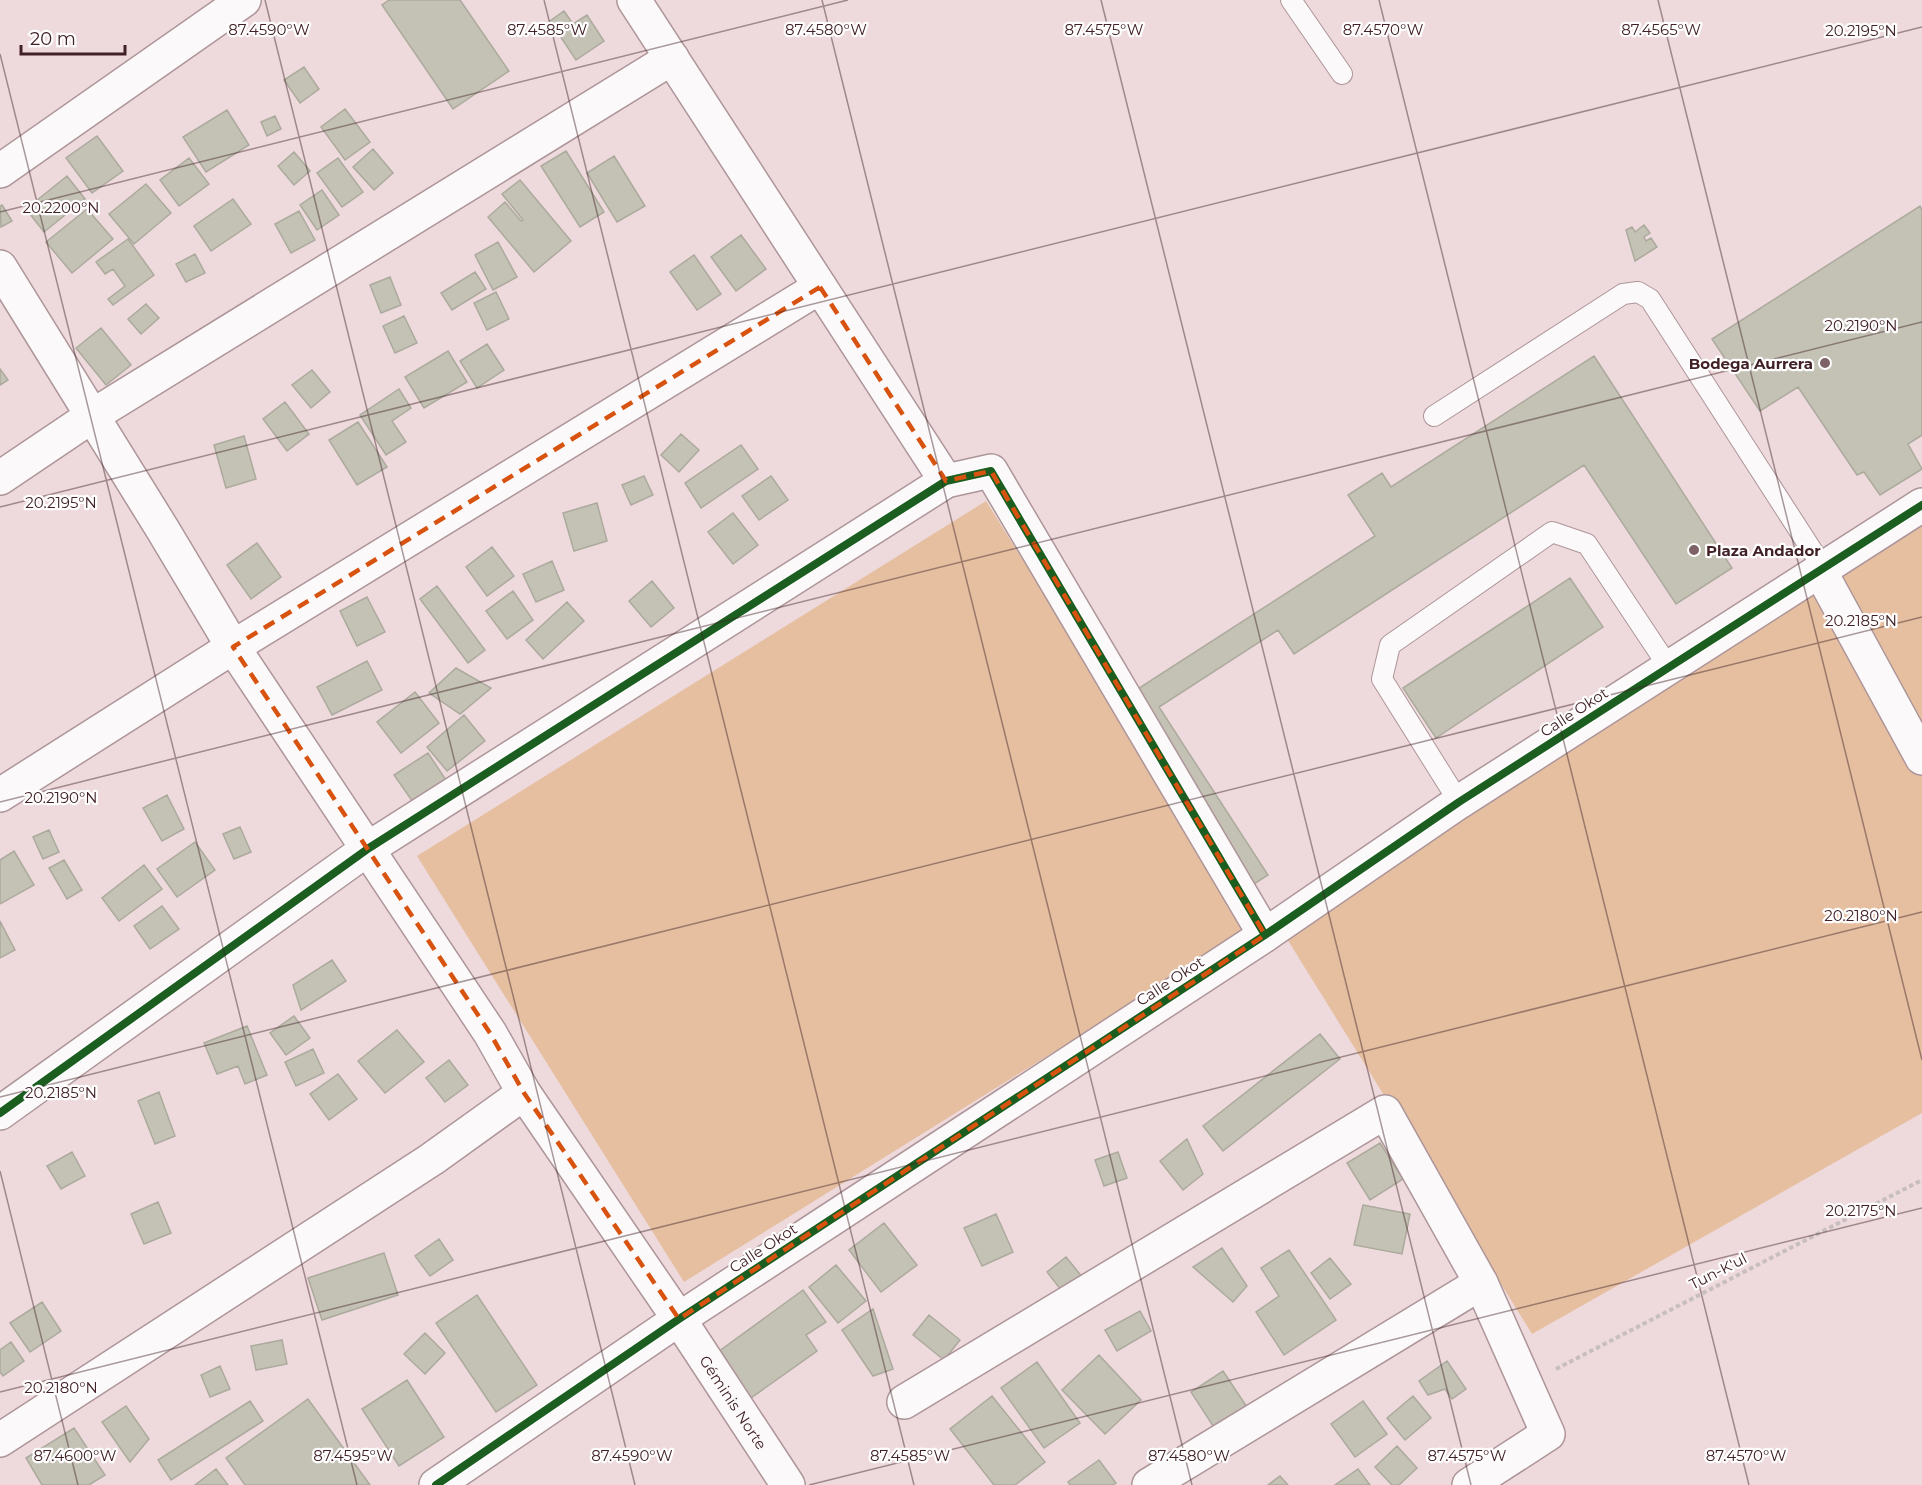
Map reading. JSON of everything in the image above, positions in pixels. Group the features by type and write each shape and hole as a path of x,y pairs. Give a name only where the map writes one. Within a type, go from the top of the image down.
{"street":[{"path":"0,171 244,0"},
{"path":"634,0 946,481"},
{"path":"0,478 92,416 672,58"},
{"name":"Géminis Norte","path":"0,267 233,647 369,848 490,1033 524,1093 679,1319 788,1485"},
{"path":"0,795 233,647 820,287"},
{"path":"0,1113 369,848 946,481 991,471 1265,935"},
{"name":"Calle Okot","path":"436,1485 679,1319 1265,935 1460,802 1668,666 1922,505"},
{"path":"1822,570 1922,758"},
{"path":"0,1440 432,1159 524,1093"},
{"path":"904,1402 1385,1112 1481,1283 1548,1434 1468,1485"},
{"path":"1149,1485 1481,1283"}],"lane":[{"path":"1291,0 1342,74"},
{"path":"1434,416 1623,294 1638,292 1650,299 1822,570"},
{"path":"1460,802 1382,679 1390,645 1552,532 1587,544 1668,666"}],"highlighted area":[{"path":"820,287 946,481 991,471 1265,935 679,1319 524,1093 490,1033 233,647"}],"shaded area":[{"path":"986,501 1253,928 684,1282 417,856"},
{"path":"1922,506 1922,1113 1532,1334 1279,926"}],"building":[{"path":"389,0 460,0 509,71 453,109 382,5"},
{"path":"564,11 573,24 587,15 604,41 576,60 550,21"},
{"path":"304,67 319,89 300,103 284,80"},
{"path":"345,109 370,142 345,160 321,127"},
{"path":"227,110 249,145 206,172 183,137"},
{"path":"275,116 281,129 267,136 261,122"},
{"path":"97,136 123,171 92,193 66,158"},
{"path":"373,149 393,173 374,190 353,167"},
{"path":"566,151 604,212 580,227 541,166"},
{"path":"294,152 310,171 294,185 278,166"},
{"path":"614,156 645,206 617,222 587,173"},
{"path":"189,158 209,184 179,206 160,180"},
{"path":"338,158 363,192 342,207 317,173"},
{"path":"67,176 85,199 44,232 26,209"},
{"path":"520,180 571,241 534,272 488,217 505,202 521,221 523,220 502,194"},
{"path":"146,184 171,213 134,244 109,214"},
{"path":"322,190 339,215 317,230 300,205"},
{"path":"233,199 251,224 211,251 194,226"},
{"path":"2,205 12,221 1,227 0,206"},
{"name":"Bodega Aurrera","path":"1920,206 1922,210 1922,435 1908,444 1922,469 1880,495 1864,472 1857,475 1798,387 1760,411 1712,339"},
{"path":"87,209 113,239 72,273 46,242"},
{"path":"299,211 315,240 291,253 275,224"},
{"path":"1644,225 1650,233 1644,237 1646,241 1651,238 1657,247 1635,261 1626,230 1632,227 1635,232"},
{"path":"741,235 766,269 736,291 711,257"},
{"path":"128,239 154,275 113,305 108,299 125,286 113,269 105,274 96,262"},
{"path":"498,242 517,277 493,290 475,255"},
{"path":"195,254 205,273 186,282 176,264"},
{"path":"694,255 721,294 697,310 670,272"},
{"path":"475,272 486,289 452,310 441,293"},
{"path":"390,277 401,305 381,313 370,285"},
{"path":"496,292 509,319 487,330 474,303"},
{"path":"146,304 159,318 141,334 128,319"},
{"path":"404,316 417,343 395,353 383,326"},
{"path":"101,328 131,365 106,385 76,348"},
{"path":"487,344 504,370 477,388 460,361"},
{"path":"448,351 467,382 424,408 405,377"},
{"path":"1594,356 1732,568 1676,604 1584,465 1294,654 1278,630 1159,707 1268,875 1240,893 1116,703 1375,536 1348,495 1382,473 1391,487"},
{"path":"0,369 8,380 0,385"},
{"path":"312,370 330,392 311,408 292,385"},
{"path":"399,389 411,408 392,421 406,442 386,455 360,415"},
{"path":"285,402 309,434 287,451 263,419"},
{"path":"358,422 387,467 357,485 329,440"},
{"path":"681,434 699,450 679,472 661,455"},
{"path":"244,436 256,479 226,488 214,445"},
{"path":"741,445 758,469 701,508 685,483"},
{"path":"644,476 653,495 631,505 622,485"},
{"path":"771,476 788,500 759,520 742,496"},
{"path":"597,503 607,541 574,551 563,513"},
{"path":"733,513 758,545 733,564 708,532"},
{"path":"257,543 281,577 251,599 227,565"},
{"path":"492,547 514,576 487,596 466,567"},
{"path":"552,561 564,590 536,602 523,574"},
{"path":"1570,578 1603,627 1436,738 1403,688"},
{"path":"652,581 674,608 651,627 629,601"},
{"path":"437,586 485,650 468,663 420,599"},
{"path":"513,591 533,620 507,639 486,611"},
{"path":"367,597 385,632 357,646 340,611"},
{"path":"567,602 584,621 543,659 526,640"},
{"path":"367,661 382,690 332,715 317,687"},
{"path":"456,668 491,688 460,714 429,693"},
{"path":"415,692 439,723 401,753 377,722"},
{"path":"464,715 485,741 447,771 427,747"},
{"path":"428,753 448,783 415,805 394,775"},
{"path":"167,795 184,829 162,841 143,808"},
{"path":"240,827 251,852 234,859 223,834"},
{"path":"49,830 59,852 43,859 33,837"},
{"path":"195,842 215,870 177,897 157,869"},
{"path":"14,851 34,885 0,904 0,860"},
{"path":"64,860 82,890 67,899 49,868"},
{"path":"144,865 162,889 119,921 102,898"},
{"path":"162,906 179,929 150,949 134,926"},
{"path":"0,921 15,950 0,958"},
{"path":"332,960 346,981 301,1010 293,985"},
{"path":"294,1016 310,1038 286,1055 270,1033"},
{"path":"247,1026 267,1075 245,1084 238,1066 217,1074 204,1043"},
{"path":"397,1030 424,1062 385,1093 358,1061"},
{"path":"1320,1034 1340,1059 1223,1151 1203,1126"},
{"path":"313,1049 324,1073 296,1086 285,1062"},
{"path":"449,1060 468,1085 445,1102 426,1078"},
{"path":"338,1074 357,1099 329,1120 310,1094"},
{"path":"159,1092 175,1136 155,1144 138,1101"},
{"path":"1187,1139 1203,1174 1183,1190 1160,1161"},
{"path":"1380,1143 1403,1179 1370,1200 1347,1163"},
{"path":"72,1152 85,1176 61,1189 47,1166"},
{"path":"1118,1152 1127,1178 1104,1186 1095,1160"},
{"path":"158,1202 171,1233 144,1244 131,1214"},
{"path":"1363,1205 1410,1214 1402,1254 1354,1245"},
{"path":"996,1214 1013,1252 982,1266 964,1228"},
{"path":"884,1223 917,1265 881,1292 849,1250"},
{"path":"439,1239 453,1260 430,1276 415,1256"},
{"path":"1222,1248 1247,1286 1233,1302 1193,1267"},
{"path":"1289,1250 1336,1320 1284,1355 1256,1312 1279,1296 1261,1268"},
{"path":"384,1253 398,1295 322,1320 308,1278"},
{"path":"1066,1257 1088,1284 1068,1299 1047,1272"},
{"path":"1330,1258 1351,1284 1330,1299 1311,1273"},
{"path":"836,1265 866,1301 838,1323 809,1287"},
{"path":"803,1290 826,1322 806,1335 817,1351 751,1398 718,1352"},
{"path":"477,1295 537,1385 496,1412 436,1323"},
{"path":"42,1302 61,1331 30,1352 10,1323"},
{"path":"873,1309 893,1369 873,1376 842,1330"},
{"path":"1140,1311 1151,1331 1117,1351 1105,1330"},
{"path":"929,1315 960,1340 944,1360 913,1335"},
{"path":"425,1333 445,1353 425,1374 404,1354"},
{"path":"282,1340 287,1364 256,1370 251,1346"},
{"path":"11,1342 24,1361 3,1376 0,1372 0,1350"},
{"path":"1099,1355 1141,1400 1105,1434 1062,1390"},
{"path":"1447,1361 1466,1389 1452,1399 1445,1389 1428,1395 1419,1381"},
{"path":"1037,1362 1080,1423 1044,1448 1001,1388"},
{"path":"220,1366 230,1389 210,1397 201,1375"},
{"path":"1223,1371 1247,1407 1215,1429 1191,1392"},
{"path":"407,1380 444,1437 399,1466 362,1409"},
{"path":"992,1396 1045,1462 1015,1485 994,1485 950,1429"},
{"path":"1413,1396 1431,1418 1405,1440 1387,1418"},
{"path":"308,1399 370,1485 245,1485 226,1458"},
{"path":"250,1401 263,1421 171,1480 158,1460"},
{"path":"1363,1401 1387,1434 1355,1457 1331,1424"},
{"path":"126,1406 149,1439 130,1462 102,1422"},
{"path":"74,1428 105,1475 89,1485 42,1485 26,1458"},
{"path":"1397,1446 1417,1468 1399,1485 1392,1485 1375,1467"},
{"path":"1099,1460 1116,1483 1113,1485 1070,1485 1068,1482"},
{"path":"216,1469 228,1485 195,1485"},
{"path":"1358,1469 1370,1485 1335,1485"},
{"path":"1280,1476 1288,1485 1268,1485"}],"cycle path":[{"path":"0,1113 369,848 946,481 991,471 1265,935"},
{"path":"436,1485 679,1319 1265,935 1459,802 1922,505"}],"place":[{"name":"Bodega Aurrera","path":"1825,363"},
{"name":"Plaza Andador","path":"1694,550"}]}
